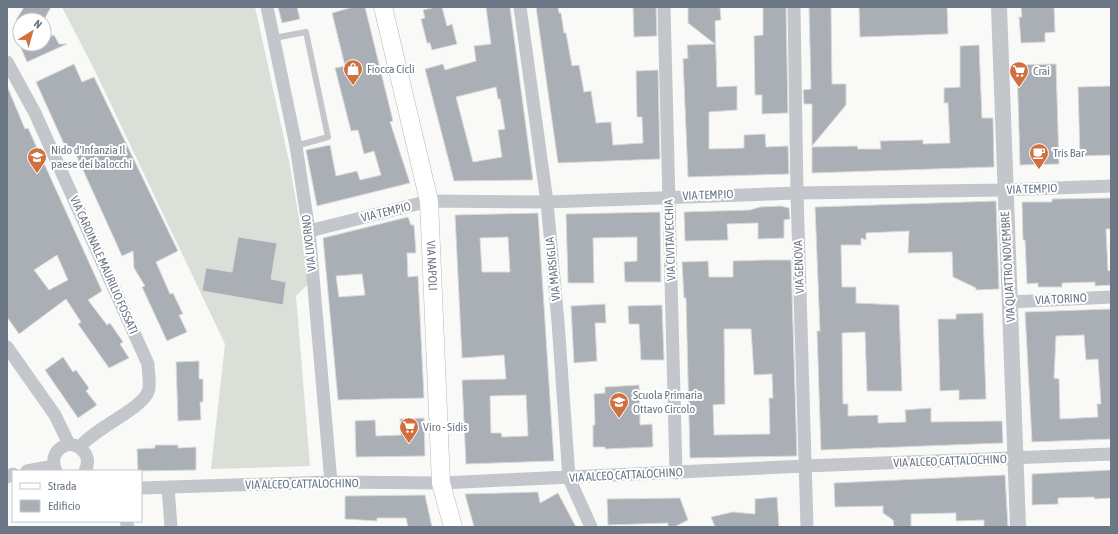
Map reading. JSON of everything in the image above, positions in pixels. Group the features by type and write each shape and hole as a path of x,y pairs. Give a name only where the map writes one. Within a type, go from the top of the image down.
{"main road":[{"name":"VIA NAPOLI","path":"383,7 429,201 441,483 453,527"}],"street":[{"name":"VIA LIVORNO","path":"268,7 296,146 309,231 331,482"},
{"name":"VIA MARSIGLIA","path":"520,7 547,202 558,322 569,478 591,527"},
{"name":"VIA CIVITAVECCHIA","path":"664,7 676,473"},
{"name":"VIA GENOVA","path":"794,7 797,193 807,527"},
{"name":"VIA QUATTRO NOVEMBRE","path":"999,7 1004,190 1011,302 1018,527"},
{"name":"VIA CARDINALE MAURILIO FOSSATI","path":"7,62 35,113 148,364 148,392 138,404 74,446 63,446 55,454 55,469"},
{"name":"VIA TEMPIO","path":"309,231 429,201 547,202 797,193 1004,190 1111,186"},
{"name":"VIA TORINO","path":"1011,302 1111,297"},
{"path":"7,347 55,414 74,446 87,457 87,470"},
{"name":"VIA ALCEO CATTALOCHINO","path":"142,488 331,482 441,483 805,466 1016,459 1111,454"},
{"path":"41,470 55,469"},
{"path":"168,488 171,527"}],"lane":[{"path":"274,38 306,32 328,137 296,146"}],"shaded area":[{"path":"62,7 255,7 289,161 310,282 296,296 310,466 211,469 225,344 96,73"}],"building":[{"path":"24,7 51,7 48,12 21,12"},
{"path":"278,7 297,7 300,19 282,23"},
{"path":"353,7 365,7 393,121 390,122 410,183 317,206 306,150 330,145 336,176 357,171 360,180 381,175 374,151 364,154 358,130 351,131 335,68 345,66 332,13"},
{"path":"442,7 447,26 452,24 457,44 432,50 430,43 427,43 421,19 425,18 423,10"},
{"path":"486,7 510,7 533,180 454,181 425,69 443,64 445,70 476,61 474,46 491,44","holes":["496,87 498,99 500,99 505,129 498,130 502,157 473,162 456,97"]},
{"path":"536,7 558,7 559,13 561,13 564,33 566,33 572,66 579,65 584,92 591,91 596,123 611,122 613,145 643,143 642,117 637,117 636,71 658,70 660,159 558,163"},
{"path":"633,7 656,7 657,36 634,37"},
{"path":"688,7 720,7 721,20 715,21 717,87 737,86 737,110 709,112 709,149 744,148 744,135 765,134 766,147 788,146 789,174 688,177 683,59 688,58 687,45 715,44 688,23"},
{"path":"763,7 786,7 788,113 762,114 762,95 755,95 754,36 763,35"},
{"path":"809,7 831,7 832,84 846,84 846,105 812,146 812,104 804,104 803,90 811,89"},
{"path":"859,7 947,7 948,34 860,37"},
{"path":"1021,7 1054,7 1055,32 1045,33 1045,42 1021,43 1019,17 1022,17"},
{"path":"54,35 59,44 67,44 52,51 52,36"},
{"path":"979,45 982,118 993,118 994,167 812,173 812,147 857,146 858,149 881,149 880,141 923,140 923,144 950,143 948,103 944,103 944,88 960,87 960,46"},
{"path":"23,52 49,52 27,62"},
{"path":"74,64 82,82 94,77 178,251 156,262 170,294 173,293 183,314 179,315 187,332 167,341 142,287 145,286 134,268 133,251 122,256 74,150 68,153 36,82"},
{"path":"1056,64 1059,164 1020,165 1017,65"},
{"path":"7,86 25,129 28,128 102,291 88,300 107,325 110,323 123,342 120,344 129,358 109,368 78,324 81,322 66,299 19,334 7,317","holes":["57,255 68,280 49,290 34,270"]},
{"path":"1111,86 1111,155 1080,156 1078,87"},
{"path":"1111,198 1111,229 1106,229 1108,271 1111,270 1111,285 1095,286 1095,282 1062,283 1062,287 1038,287 1038,283 1027,284 1025,240 1023,240 1022,202 1052,202 1052,199"},
{"path":"996,201 999,289 976,290 976,288 953,277 952,252 908,253 909,231 866,233 866,240 861,238 861,245 841,245 842,287 856,287 856,303 899,305 902,391 867,391 865,332 842,333 843,404 848,404 848,416 878,415 878,423 906,422 905,410 931,408 931,422 1002,421 1003,443 821,450 817,331 820,331 815,207"},
{"path":"781,206 789,208 790,219 784,220 784,238 758,239 758,223 727,224 728,240 685,241 684,212 750,210 760,207"},
{"path":"660,212 661,282 625,282 624,262 637,261 637,237 593,238 594,283 568,283 566,214"},
{"path":"538,213 554,461 466,464 462,380 506,379 504,355 462,358 455,215","holes":["508,237 510,272 482,272 480,238","526,395 528,436 502,437 501,433 491,433 490,396"]},
{"path":"408,217 411,225 414,225 416,253 407,253 408,277 418,276 424,398 338,400 323,238","holes":["362,274 365,295 339,297 336,276"]},
{"path":"238,237 277,243 271,279 286,282 283,305 202,291 206,268 232,272"},
{"path":"791,260 797,456 690,458 686,298 684,298 682,262 708,261 709,277 733,277 733,261","holes":["724,329 751,329 754,375 772,374 773,398 769,398 770,434 714,435 713,405 725,404"]},
{"path":"605,304 606,323 595,323 597,361 574,363 571,306"},
{"path":"662,305 664,360 641,360 639,324 629,324 628,306"},
{"path":"1111,309 1111,439 1032,442 1025,312","holes":["1084,335 1086,360 1098,359 1101,404 1097,404 1098,417 1060,419 1059,379 1054,378 1056,336"]},
{"path":"983,313 986,399 959,400 959,390 940,391 938,319 956,319 956,314"},
{"path":"63,357 73,372 76,370 89,388 86,391 97,405 78,418 45,370"},
{"path":"199,361 199,379 203,379 203,402 200,402 201,420 178,421 176,362"},
{"path":"639,385 640,425 652,424 653,446 605,449 605,447 593,447 593,425 595,425 594,394 605,393 605,387"},
{"path":"424,418 425,456 356,457 355,421 375,420 376,436 401,435 400,419"},
{"path":"155,445 178,445 178,448 196,447 196,470 138,470 137,449 155,448"},
{"path":"1111,470 1111,498 1058,498 1058,504 1032,505 1032,474"},
{"path":"1005,475 1008,527 984,527 984,520 956,521 956,513 911,514 911,527 894,527 893,520 883,513 883,506 835,507 834,483"},
{"path":"538,492 540,503 558,493 576,527 474,527 465,494"},
{"path":"425,495 432,527 408,527 406,518 377,518 377,521 345,519 345,496"},
{"path":"777,497 779,527 715,527 711,517 733,512 755,514 755,499"},
{"path":"680,498 688,520 674,527 668,527 668,523 608,525 607,499"}],"place":[{"name":"Fiocca Cicli","path":"353,86"},
{"name":"Crai","path":"1019,88"},
{"name":"Tris Bar","path":"1039,170"},
{"name":"Nido d'Infanzia Il paese dei balocchi","path":"37,174"},
{"name":"Scuola Primaria Ottavo Circolo","path":"619,419"},
{"name":"Viro - Sidis","path":"409,444"}]}
